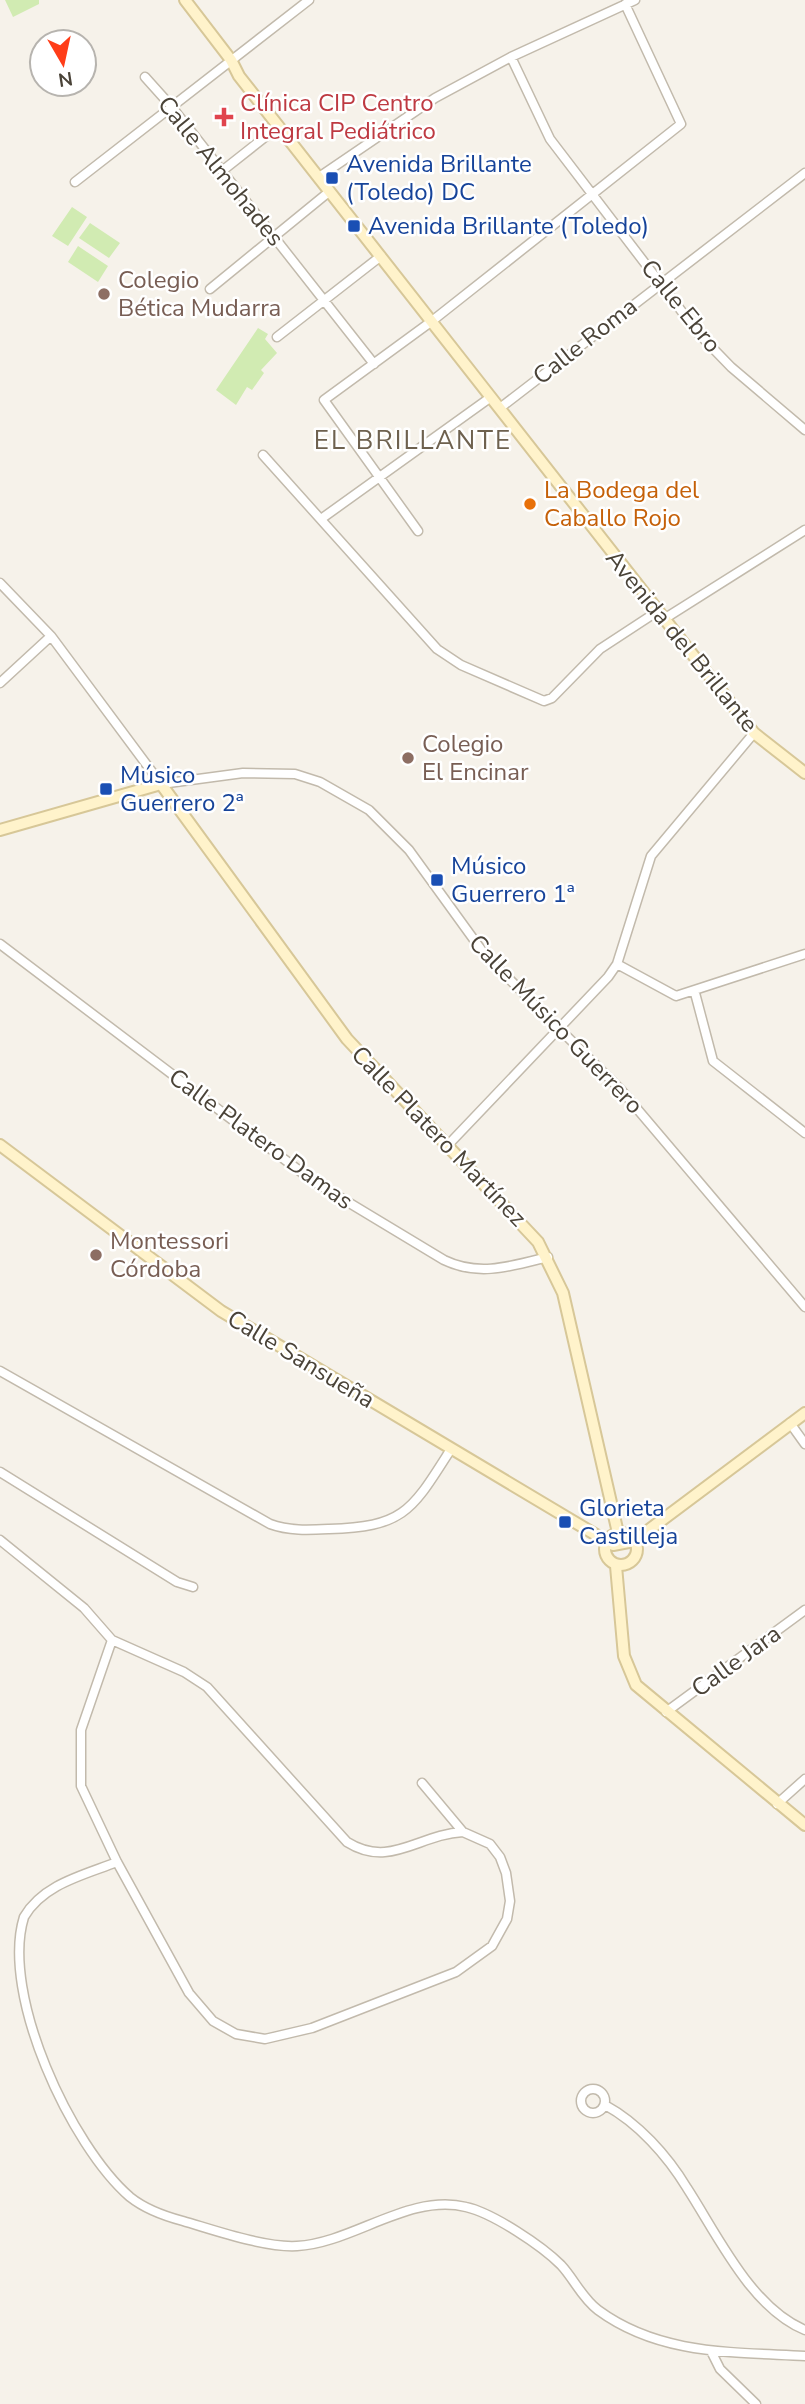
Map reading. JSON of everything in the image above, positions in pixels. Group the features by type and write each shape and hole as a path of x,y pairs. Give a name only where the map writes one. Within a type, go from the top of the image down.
{"street":[{"name":"Avenida del Brillante","path":"185,0 232,60 239,76 754,733 805,773"},
{"path":"75,182 309,0"},
{"path":"319,177 435,99 511,57 635,0"},
{"path":"418,531 324,400 432,321 681,124 625,5"},
{"name":"Calle Ebro","path":"511,57 543,128 699,334 731,367 805,430"},
{"name":"Calle Almohades","path":"145,77 171,106 374,364"},
{"path":"222,171 279,126"},
{"name":"Calle Roma","path":"500,408 660,281 805,173"},
{"path":"210,289 330,191"},
{"path":"277,337 381,256"},
{"path":"321,519 491,397"},
{"path":"263,455 448,659 544,701 552,698 600,649 805,530"},
{"path":"0,583 51,636 161,783"},
{"path":"0,683 51,636"},
{"path":"448,1145 560,1029 617,964 651,856 754,733"},
{"name":"Calle Músico Guerrero","path":"0,830 161,783 270,771 295,774 346,795 388,825 485,956 622,1091 805,1307"},
{"name":"Calle Platero Martínez","path":"161,783 347,1039 529,1230 548,1257 563,1293 618,1533"},
{"name":"Calle Platero Damas","path":"0,944 313,1181 444,1260 462,1267 486,1270 548,1257"},
{"path":"617,964 676,996 805,954"},
{"path":"695,992 713,1061 805,1133"},
{"name":"Calle Sansueña","path":"0,1145 221,1311 607,1542 621,1546 634,1541"},
{"path":"0,1371 270,1524 290,1529 363,1528 394,1519 420,1497 451,1449"},
{"path":"634,1541 805,1413"},
{"path":"790,1423 805,1444"},
{"path":"0,1472 177,1582 193,1587"},
{"path":"616,1566 634,1558 634,1541 626,1534 618,1533 607,1542 606,1556 616,1566 622,1644 629,1671 636,1685 805,1825"},
{"path":"0,1540 84,1608 111,1640 184,1672 207,1688 346,1842 360,1850 376,1854 392,1852 448,1833 463,1832"},
{"name":"Calle Jara","path":"666,1712 805,1610"},
{"path":"111,1640 81,1730 79,1767 85,1798 173,1966 202,2010 236,2034 265,2039 312,2028 456,1972 492,1946 508,1910 506,1873 500,1857 490,1844 463,1832 422,1783"},
{"path":"777,1804 805,1779"},
{"path":"117,1862 46,1892 33,1905 13,1944 11,1972 31,2046 53,2095 72,2128 107,2174 132,2199 180,2221 295,2246 425,2208 466,2207 504,2225 553,2258 582,2294 611,2319 653,2340 711,2350 805,2356"},
{"path":"605,2105 626,2117 673,2167 731,2259 767,2304 805,2330"},
{"path":"711,2350 720,2369 756,2404"}],"green space":[{"path":"5,0 39,0 39,4 13,17"},
{"path":"72,207 87,217 68,246 52,236"},
{"path":"90,223 120,243 109,258 79,238"},
{"path":"78,246 108,266 98,282 68,262"},
{"path":"258,328 268,334 265,339 277,353 261,370 264,373 252,390 247,387 236,405 216,390"}],"place":[{"name":"Clínica CIP Centro Integral Pediátrico","path":"224,117"},
{"name":"Avenida Brillante (Toledo) DC","path":"332,178"},
{"name":"Avenida Brillante (Toledo)","path":"354,226"},
{"name":"Colegio Bética Mudarra","path":"104,294"},
{"name":"La Bodega del Caballo Rojo","path":"530,504"},
{"name":"Colegio El Encinar","path":"408,758"},
{"name":"Músico Guerrero 2ª","path":"106,789"},
{"name":"Músico Guerrero 1ª","path":"437,880"},
{"name":"Montessori Córdoba","path":"96,1255"},
{"name":"Glorieta Castilleja","path":"565,1522"}],"district":[{"name":"EL BRILLANTE","path":"413,440"}]}
